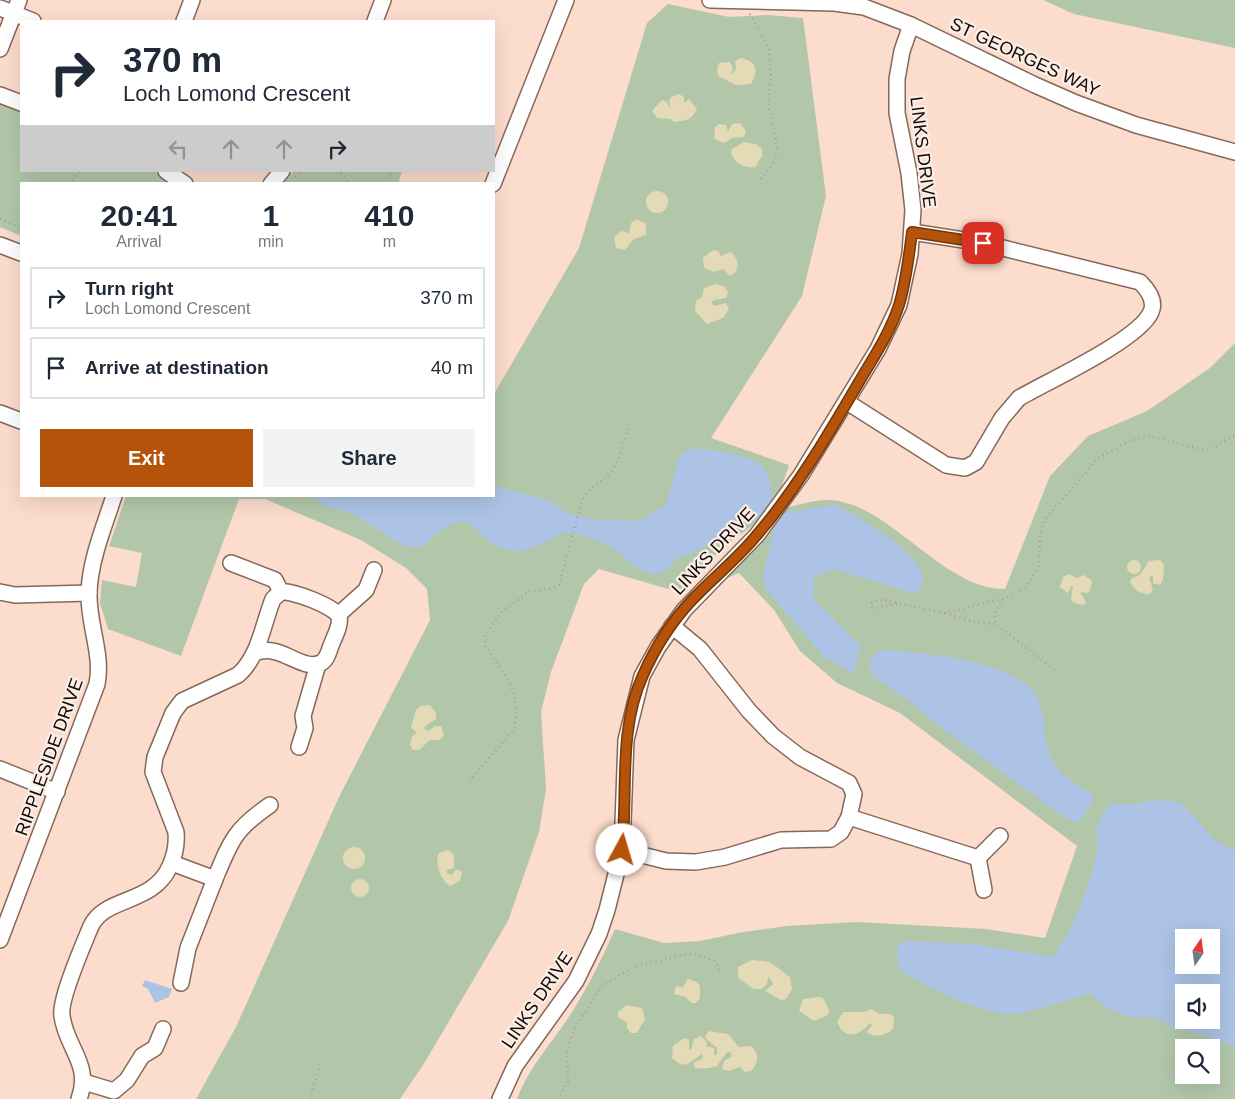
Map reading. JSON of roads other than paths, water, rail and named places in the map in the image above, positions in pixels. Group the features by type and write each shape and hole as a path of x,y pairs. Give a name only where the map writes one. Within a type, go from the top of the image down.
{"street":[{"path":"184,20 192,0"},
{"path":"375,20 383,0"},
{"path":"494,182 566,0"},
{"name":"ST GEORGES WAY","path":"710,0 850,4 889,15 1035,86 1144,127 1235,152"},
{"path":"0,49 11,7 31,20"},
{"name":"LINKS DRIVE","path":"500,1099 515,1066 563,1001 588,958 607,910 622,850 626,740 642,676 672,626 694,599 757,536 782,500 847,402 888,331 898,306 910,254 912,193 897,113 896,95 898,64 911,25"},
{"path":"0,95 20,103"},
{"path":"167,172 182,182"},
{"path":"273,182 281,172"},
{"path":"847,402 940,462 953,467 965,468 976,462 1002,418 1019,398 1116,344 1141,325 1151,313 1153,305 1151,297 1140,282 983,243 912,232"},
{"path":"0,245 20,253"},
{"path":"0,412 20,421"},
{"name":"RIPPLESIDE DRIVE","path":"0,940 94,696 99,673 90,618 89,592 96,551 114,497"},
{"path":"231,563 275,580 281,592"},
{"path":"338,614 366,590 374,570"},
{"path":"0,592 15,595 89,592"},
{"path":"79,1099 84,1082 83,1070 63,1022 61,1008 96,919 108,910 160,884 172,864 177,842 176,832 153,772 155,757 173,713 177,706 188,697 238,675 249,663 273,598 281,592 292,592 333,609 338,614 339,623 328,655 324,661 318,664 304,662 269,649 254,653"},
{"path":"622,850 666,862 696,862 726,857 782,840 831,839 841,832 849,817 854,794 849,783 800,757 773,736 744,705 700,649 672,626"},
{"path":"299,746 305,728 303,716 318,664"},
{"path":"0,769 57,792"},
{"path":"181,983 188,948 230,842 248,820 270,805"},
{"path":"849,817 978,858"},
{"path":"978,858 1000,836"},
{"path":"978,858 984,890"},
{"path":"172,864 215,879"},
{"path":"84,1082 112,1095 127,1080 142,1056 155,1048 164,1029"}],"water":[{"path":"697,448 736,455 756,462 768,474 772,505 783,513 836,505 877,529 908,553 918,566 923,578 920,590 913,593 833,569 814,577 813,599 860,645 856,666 852,672 825,658 764,587 764,573 773,532 771,526 761,518 741,524 700,549 679,557 662,572 651,573 640,570 618,552 602,543 563,532 529,549 506,550 493,544 467,523 456,522 442,530 422,547 405,547 353,514 325,506 314,497 495,497 495,486 546,499 567,513 592,519 639,521 666,505 678,460 684,452"},
{"path":"893,650 971,661 1002,671 1029,686 1035,694 1042,713 1049,753 1053,762 1066,777 1094,796 1091,805 1078,823 1064,817 946,731 903,696 873,677 870,669 871,659 877,651"},
{"path":"1158,800 1181,803 1216,841 1235,851 1235,1047 1220,1041 1220,1039 1178,1029 1220,1029 1220,984 1175,984 1175,1028 1158,1018 1127,1016 1110,1010 1090,993 1030,1011 1012,1014 1001,1013 954,998 900,970 897,961 898,944 904,941 972,944 1052,957 1069,932 1085,895 1095,857 1096,828 1103,813 1111,804 1132,804"},
{"path":"145,980 172,989 169,997 155,1003 148,989 142,986"}]}
